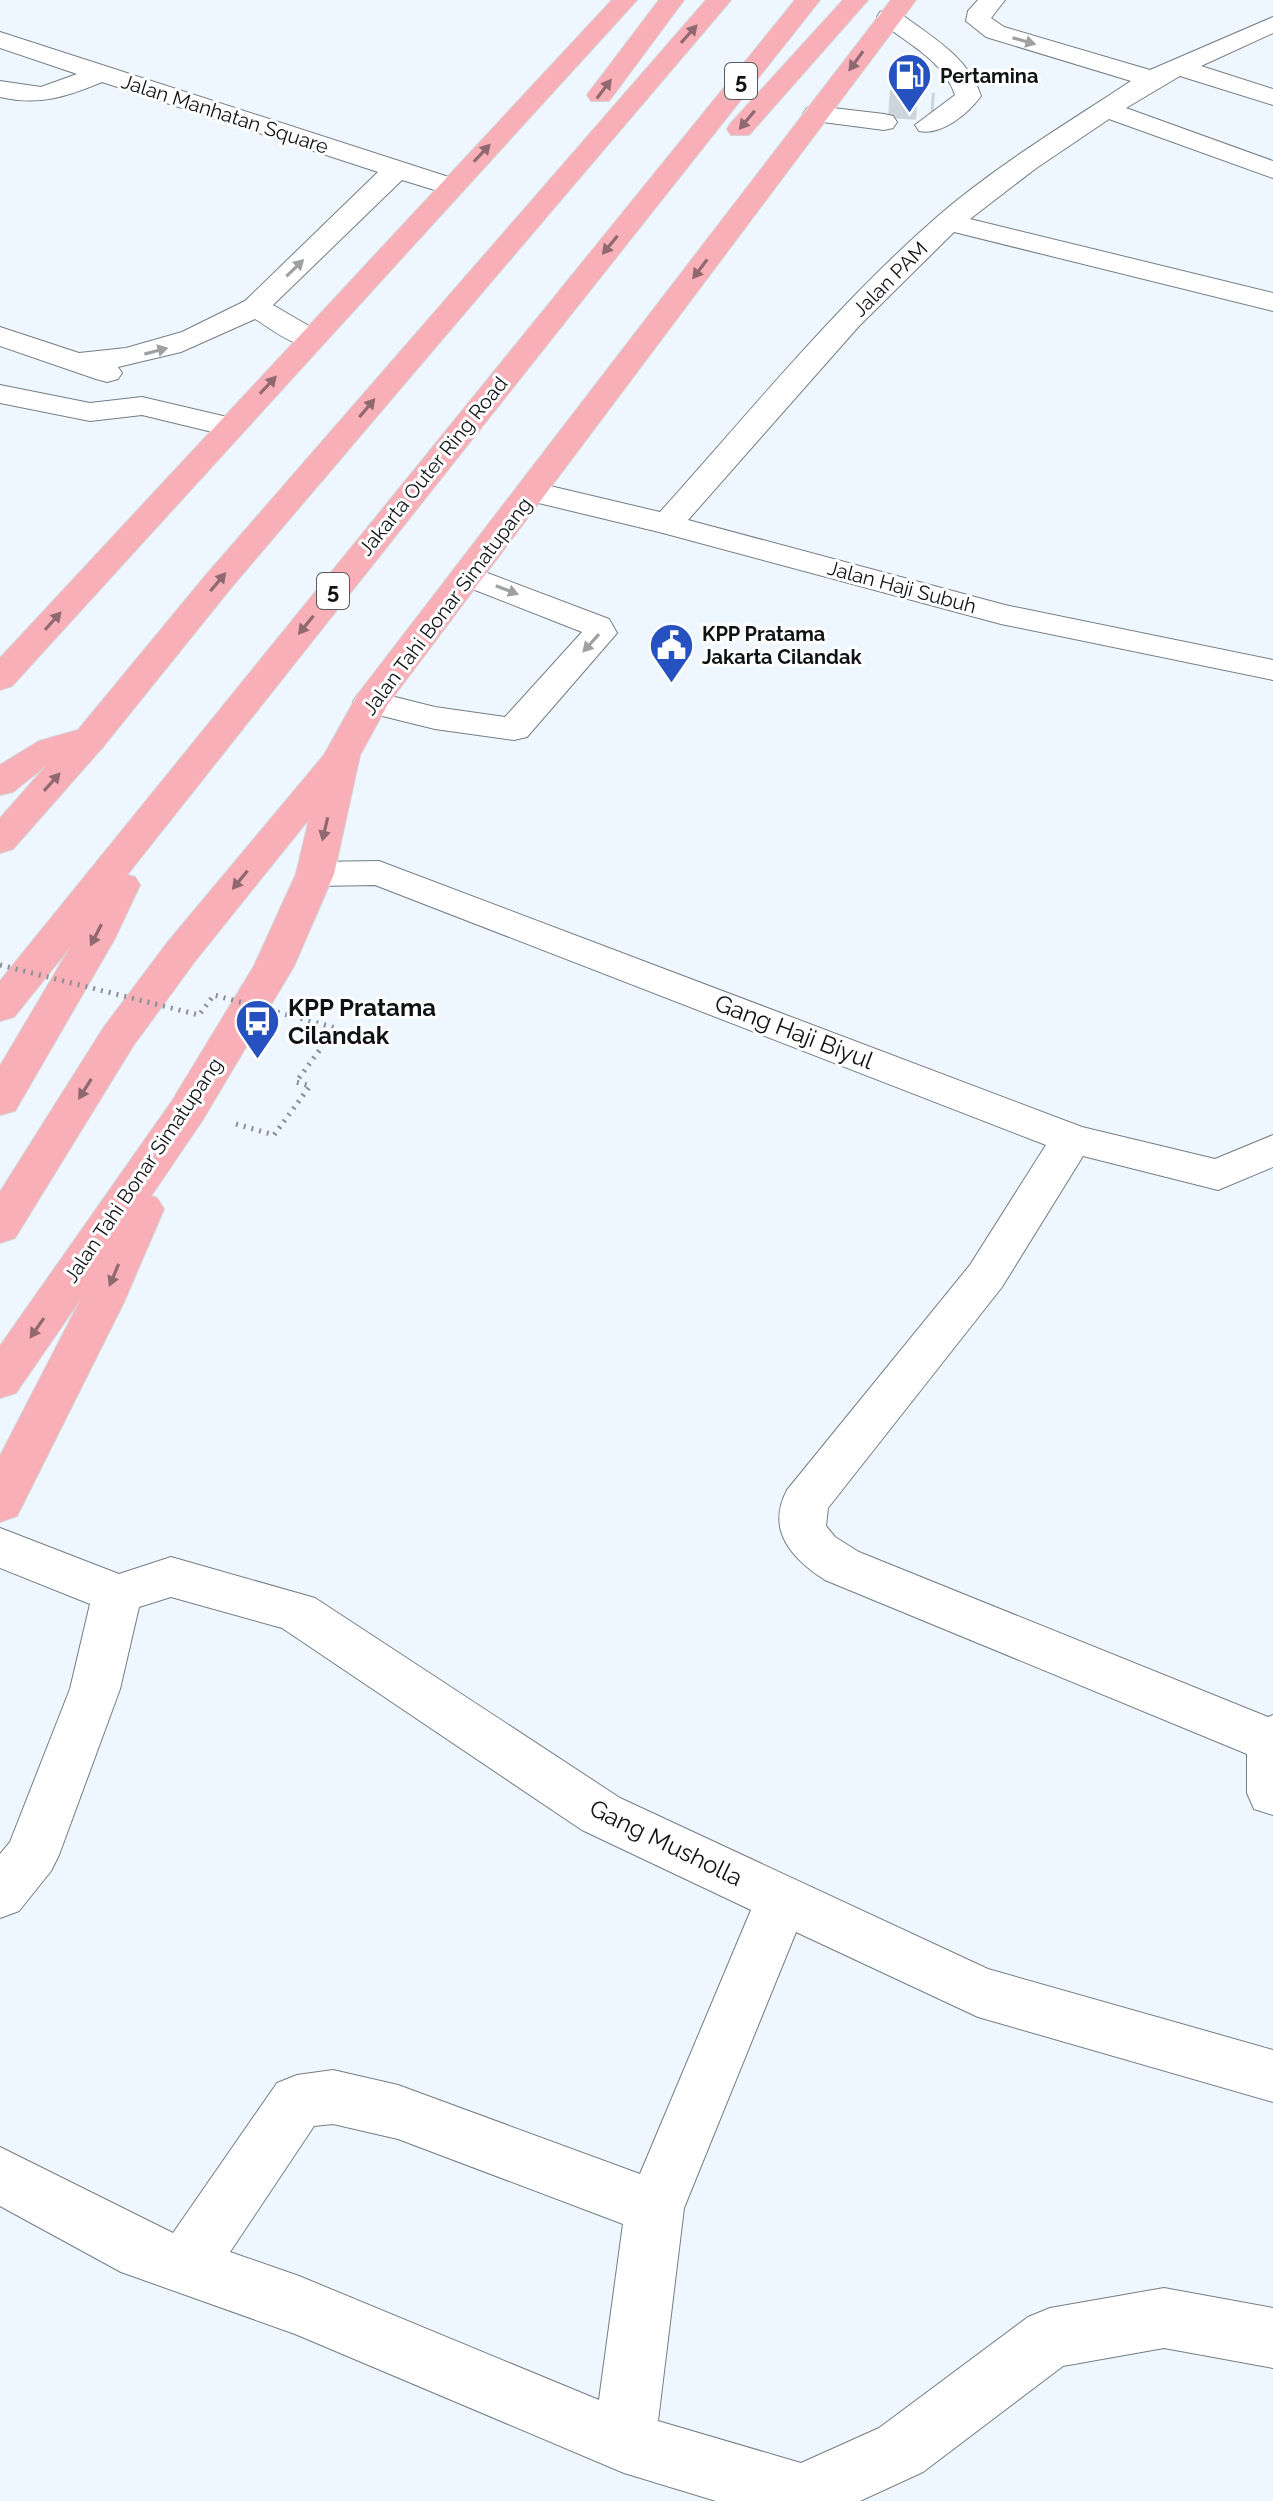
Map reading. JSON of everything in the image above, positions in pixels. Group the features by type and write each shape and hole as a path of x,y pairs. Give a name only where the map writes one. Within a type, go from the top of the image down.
{"highway":[{"path":"6,664 625,0"},
{"path":"469,291 491,234 672,0"},
{"path":"0,841 89,740 218,582 719,0"},
{"name":"Jakarta Outer Ring Road","path":"0,1008 511,366 808,0"},
{"path":"725,147 856,0"},
{"name":"Jalan Tahi Bonar Simatupang","path":"0,1381 176,1125 274,966 315,874 342,755 371,702 897,8"},
{"path":"511,366 559,338 585,316 695,184"},
{"path":"0,784 35,755 51,747 89,740"},
{"path":"0,1227 118,1037 181,952 342,755"},
{"path":"0,1101 94,940 155,815"},
{"path":"0,1503 102,1302 176,1125"}],"street":[{"path":"993,0 980,11 978,21 995,32 1273,97"},
{"path":"897,8 967,85 968,96 939,114"},
{"name":"Jalan PAM","path":"667,524 849,320 948,222 1025,163 1165,73 1273,24"},
{"name":"Jalan Manhatan Square","path":"0,40 451,187"},
{"path":"0,89 28,97 46,96 100,73"},
{"path":"823,105 886,113"},
{"path":"1106,109 1273,170"},
{"path":"79,362 116,360 159,351 211,331 255,307 396,170"},
{"path":"948,222 1273,302"},
{"path":"255,307 310,339"},
{"path":"0,336 127,381 142,406"},
{"path":"0,394 90,412 142,406 229,427"},
{"name":"Jalan Haji Subuh","path":"533,492 667,524 1001,614 1273,670"},
{"path":"371,702 435,718 514,729 600,633 597,626 469,576"},
{"name":"Gang Haji Biyul","path":"315,874 379,873 1072,1139 1218,1175 1273,1150"},
{"path":"1072,1139 986,1276 804,1503 802,1530 818,1551 842,1566 1272,1739 1273,1793"},
{"path":"0,1547 117,1594 95,1689 32,1855 0,1894"},
{"name":"Gang Musholla","path":"117,1594 171,1577 297,1612 601,1814 978,1992 1273,2076"},
{"path":"624,2442 655,2208 782,1900"},
{"path":"186,2266 297,2102 333,2097 398,2112 655,2208"},
{"path":"0,2175 142,2251 299,2306 624,2442 802,2495 901,2450 1050,2338 1164,2318 1273,2338"}],"path":[{"path":"0,965 199,1015 214,995 336,1028 296,1082 310,1086 274,1135"}],"tunnel":[{"path":"889,104 934,107"}],"place":[{"name":"Pertamina","path":"909,115"},
{"name":"KPP Pratama Jakarta Cilandak","path":"671,684"},
{"name":"KPP Pratama Cilandak","path":"257,1061"}]}
